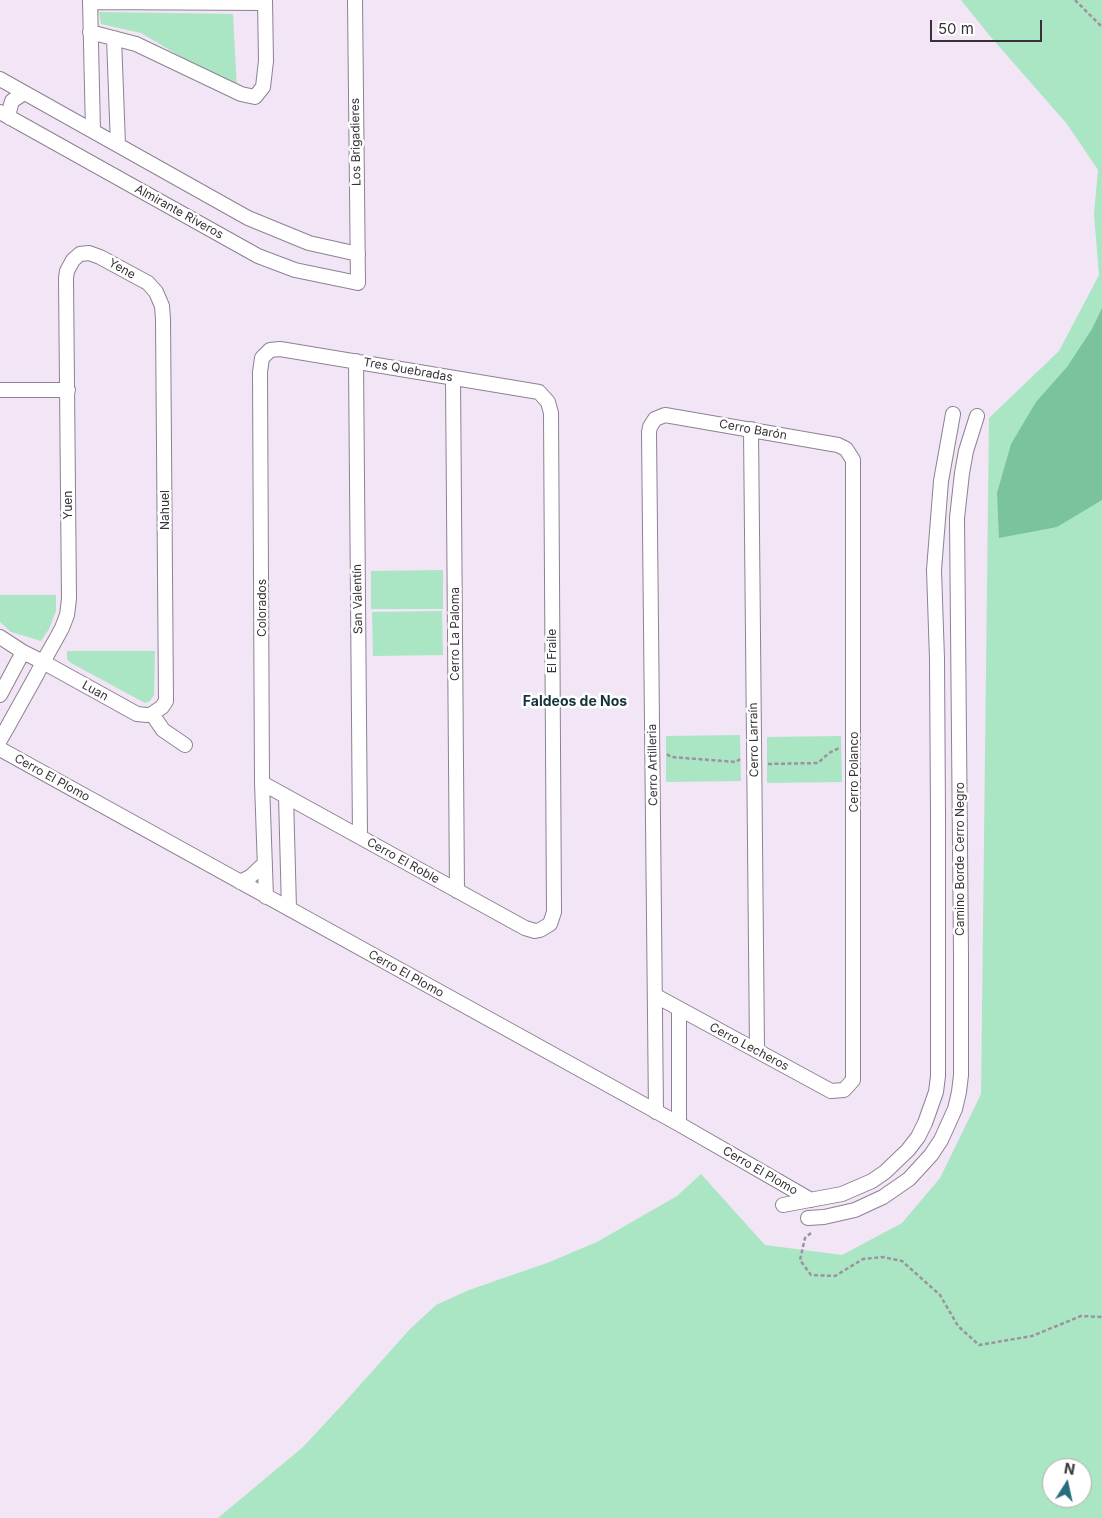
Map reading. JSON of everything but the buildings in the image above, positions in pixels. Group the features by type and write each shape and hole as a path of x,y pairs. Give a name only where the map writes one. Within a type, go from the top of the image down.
{"street":[{"name":"Los Brigadieres","path":"355,0 358,283"},
{"path":"90,32 136,44 241,94 255,97 263,87 266,61 265,2 90,1 90,32 93,131"},
{"path":"114,38 118,145"},
{"path":"0,79 248,218 310,243 358,254"},
{"name":"Almirante Riveros","path":"24,92 12,101 9,112 5,115 258,256 296,270 358,283"},
{"name":"Yene","path":"76,256 90,253 100,257 148,284 156,292 160,300"},
{"name":"Yuen","path":"0,740 62,628 68,607 66,278 70,264 76,256"},
{"name":"Nahuel","path":"152,714 162,707 167,694 163,319 160,300"},
{"name":"Tres Quebradas","path":"266,354 270,350 280,348 532,390 539,392 548,402"},
{"name":"Colorados","path":"266,354 260,362 262,783 266,897"},
{"name":"San Valentín","path":"356,361 360,837"},
{"name":"Cerro La Paloma","path":"453,378 457,891"},
{"path":"0,390 68,390"},
{"name":"El Fraile","path":"545,928 553,918 554,912 551,422 548,402"},
{"name":"Cerro Barón","path":"655,419 670,415 838,445 849,452"},
{"name":"Camino Borde Cerro Negro","path":"783,1205 842,1194 872,1181 897,1162 918,1137 936,1092 938,1076 938,806 934,570 938,511 952,418 975,423 962,473 957,518 961,955 961,1074 959,1092 949,1125 941,1140 931,1155 909,1179 869,1205 824,1217 808,1218"},
{"name":"Cerro Artilleria","path":"655,419 649,432 656,1112"},
{"name":"Cerro Larraín","path":"751,429 757,1050"},
{"name":"Cerro Polanco","path":"844,1090 851,1084 854,1074 854,465 849,452"},
{"name":"Luan","path":"0,637 23,652 133,712 141,715 152,714"},
{"path":"0,695 23,652"},
{"path":"152,714 163,730 185,745"},
{"name":"Cerro El Plomo","path":"0,749 679,1124 811,1200"},
{"name":"Cerro El Roble","path":"262,783 530,930 535,931 545,928"},
{"path":"286,796 289,909"},
{"path":"240,882 250,877 265,863"},
{"name":"Cerro Lecheros","path":"656,996 826,1088 837,1091 844,1090"},
{"path":"679,1008 679,1124"}],"path":[{"path":"1075,0 1102,28"},
{"path":"824,1217 805,1238 800,1260 811,1275 835,1276 863,1259 883,1257 902,1261 940,1294 958,1326 979,1345 1032,1336 1081,1316 1102,1317"}],"green space":[{"path":"961,0 1102,0 1102,1518 218,1518 303,1447 410,1329 436,1305 469,1290 547,1263 597,1242 677,1196 701,1174 765,1245 842,1255 902,1223 940,1178 981,1094 989,418 1059,351 1099,275 1094,214 1098,170 1067,124"},
{"path":"99,12 233,14 237,90 141,33 101,24"},
{"path":"1102,308 1102,500 1057,527 999,538 997,493 1011,444 1036,402 1067,367 1092,329"},
{"path":"443,570 443,609 371,609 371,571"},
{"path":"0,595 56,595 56,611 49,629 41,641 11,632 0,622"},
{"path":"442,611 443,655 373,656 372,612"},
{"path":"67,651 155,651 154,695 150,701 145,703 71,663 67,659"},
{"path":"740,735 741,781 666,782 666,736"},
{"path":"841,736 842,782 767,783 767,737"}],"district":[{"name":"Faldeos de Nos","path":"575,702"}]}
